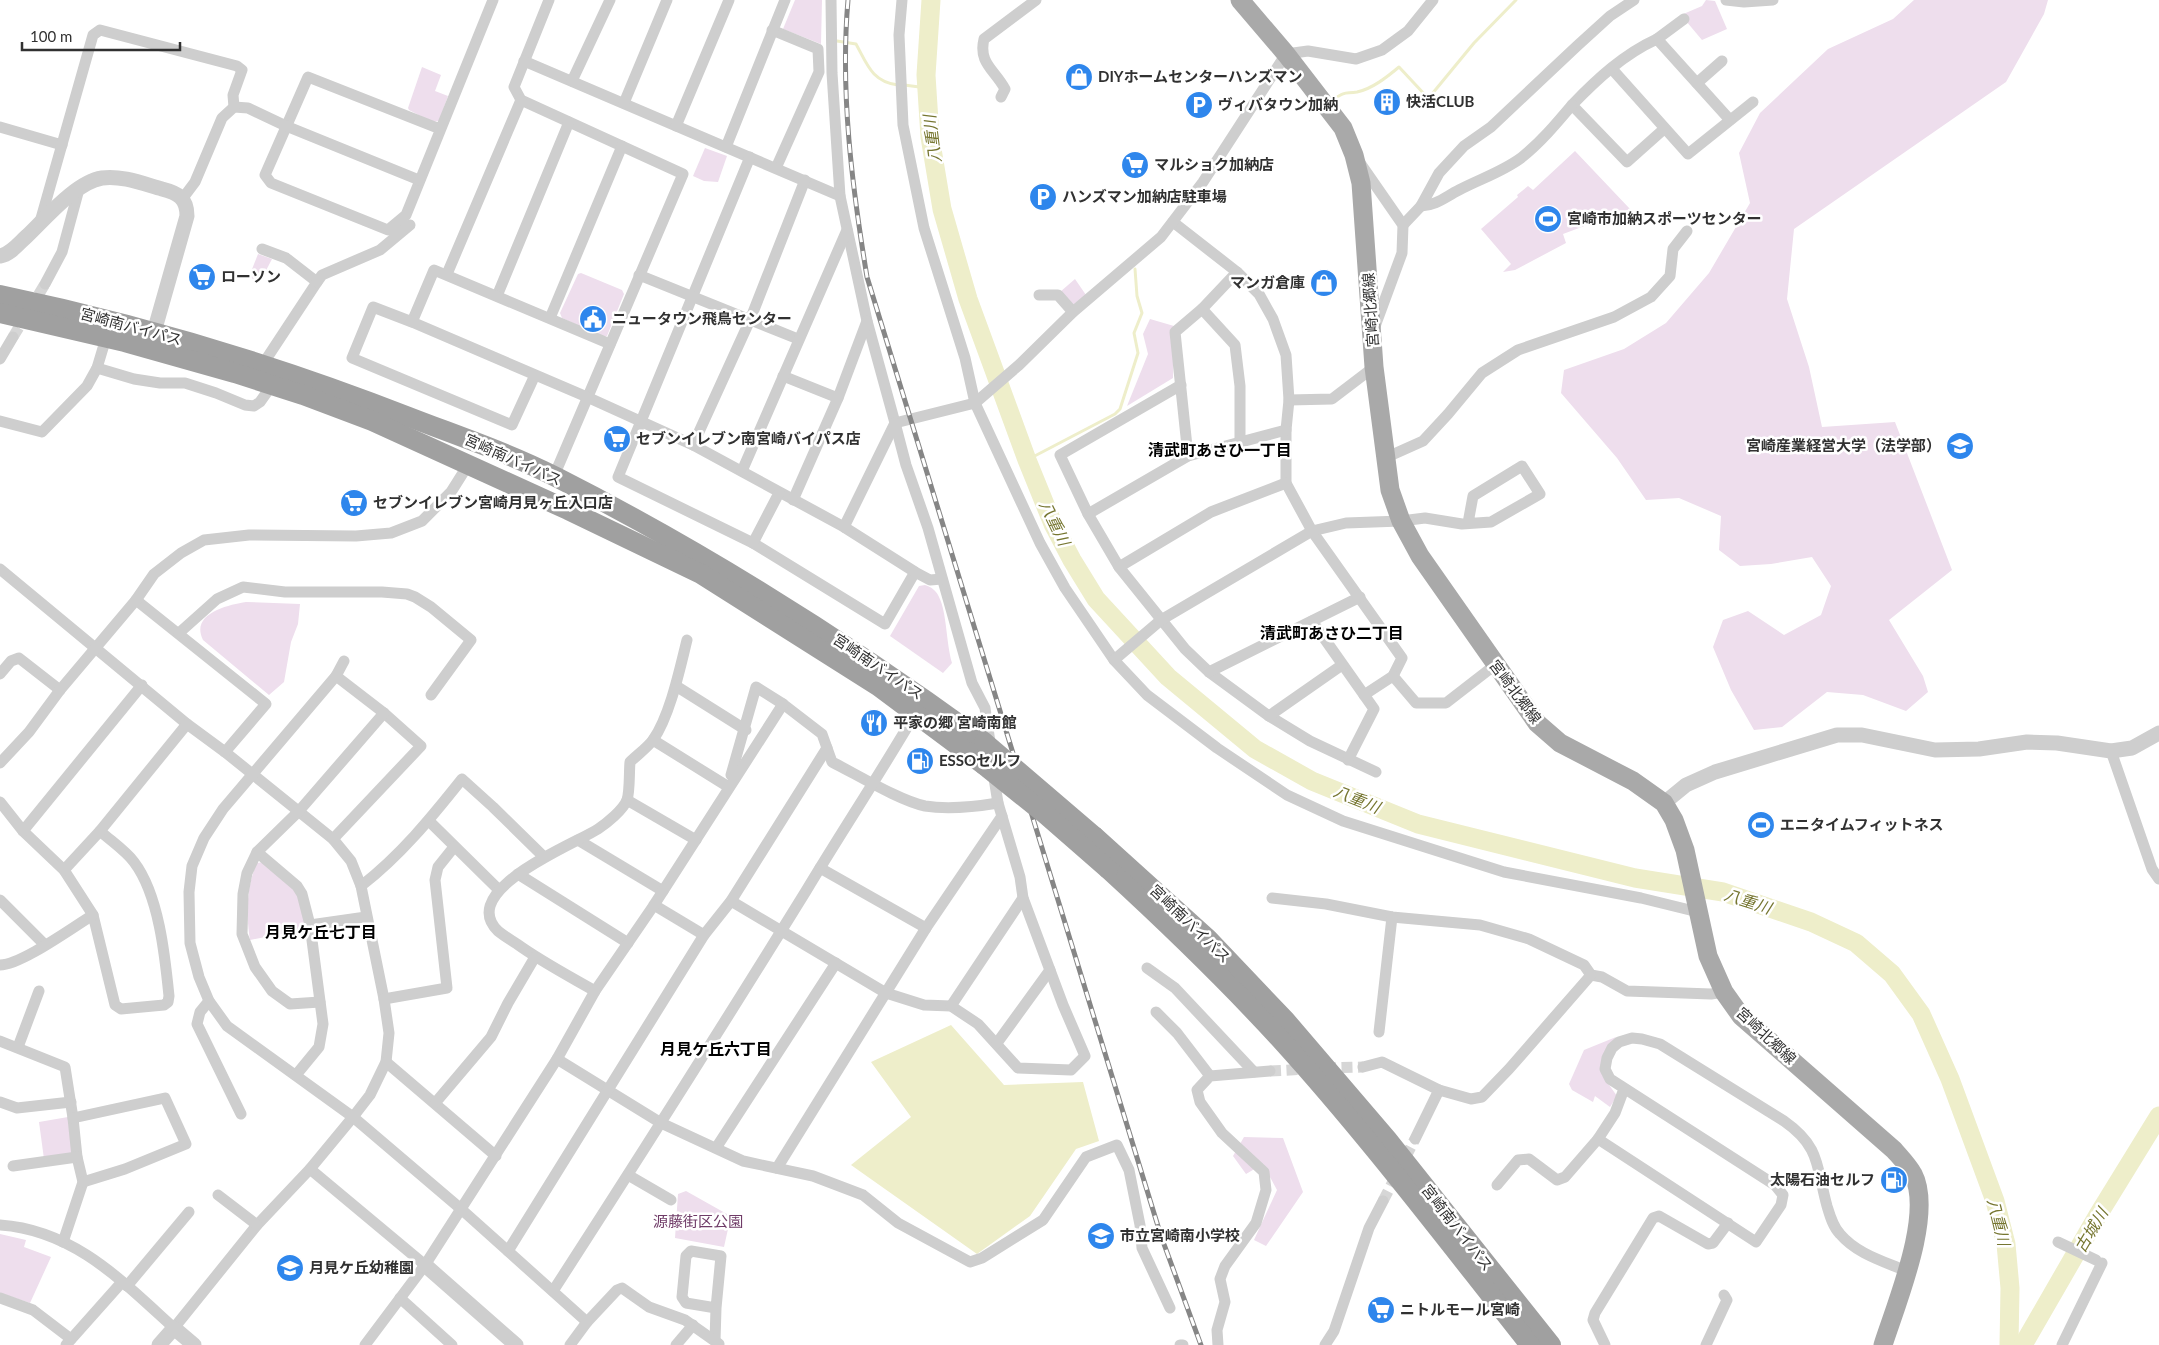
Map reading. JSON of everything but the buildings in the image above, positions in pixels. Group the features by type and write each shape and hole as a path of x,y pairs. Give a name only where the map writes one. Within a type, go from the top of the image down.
{"highway":[{"name":"宮崎南バイパス","path":"0,295 154,332 263,364 336,389 469,440 554,476 707,558 812,622 984,742 1094,836 1208,939 1286,1021 1387,1139 1551,1345"},
{"name":"宮崎南バイパス","path":"0,314 58,326 200,363 272,385 372,421 568,510 701,574 824,650 984,765 1045,814 1108,869 1200,955 1281,1040 1376,1151 1530,1345"}],"main road":[{"name":"宮崎北郷線","path":"1240,0 1286,54 1343,128 1354,155 1361,184 1374,367 1390,490 1401,521 1420,556 1494,665 1538,723 1560,743 1633,781 1664,803 1674,820 1685,850 1708,956 1724,992 1741,1016 1894,1150 1913,1175 1920,1205 1916,1236 1883,1345"}],"street":[{"path":"440,129 308,77 265,175 271,183 388,230 406,215 493,0"},
{"path":"549,0 514,87 521,100 683,174 554,476"},
{"path":"572,81 610,0"},
{"path":"624,103 667,0"},
{"path":"676,126 729,0"},
{"path":"726,147 785,0"},
{"path":"731,901 886,993 924,1005 951,1006 978,1024 997,1043 1005,1056 1018,1068 1071,1070 1085,1056 1023,898 1020,877 998,803 985,708 972,683 951,615 867,321 840,196 832,73 831,0"},
{"path":"902,0 899,35 903,125 924,228 979,400 1040,544 1065,588 1147,695 1179,721 1287,795 1343,821 1504,872 1641,898 1698,912"},
{"path":"844,527 895,423 979,400 1019,365 1073,312 1161,237 1203,182 1286,54 1308,51 1356,59 1382,50 1408,31 1433,0"},
{"path":"1403,225 1421,206 1439,173 1464,146 1491,127 1610,16 1634,0"},
{"path":"1726,0 1744,2 1773,0"},
{"path":"1001,97 1005,89 982,57 984,39 1029,2"},
{"path":"1421,206 1434,205 1521,158 1548,133 1591,85 1635,49 1657,38 1684,19"},
{"path":"40,225 93,34 100,30 238,66 242,70 233,95 234,107"},
{"path":"772,30 818,49 819,72 776,168"},
{"path":"1657,38 1730,120"},
{"path":"524,61 840,196"},
{"path":"1697,83 1722,61"},
{"path":"1612,68 1688,154 1753,102"},
{"path":"447,274 521,100"},
{"path":"1572,105 1627,162 1664,129"},
{"path":"184,198 195,182 222,118 234,107 248,108 286,126 419,180"},
{"path":"497,296 569,122"},
{"path":"0,127 62,145"},
{"path":"550,318 622,146"},
{"path":"1354,155 1403,225 1402,253 1373,332"},
{"path":"750,157 618,477 753,543 885,624 915,572"},
{"path":"0,256 13,249 79,189 91,181 104,177 122,179 174,192 184,198 187,216 154,332"},
{"path":"693,445 750,320 805,180"},
{"path":"44,284 62,252 79,189"},
{"path":"1173,222 1237,272 1259,294 1273,319 1286,355 1289,400 1286,430 1286,483 1312,531 1402,658 1394,676 1364,695"},
{"path":"263,364 322,274 380,250 410,225"},
{"path":"742,471 798,338 847,230"},
{"path":"1385,458 1422,442 1482,373 1518,350 1614,317 1651,296 1670,276 1673,249 1687,231"},
{"path":"262,249 286,258 317,282"},
{"path":"412,322 434,270 610,344"},
{"path":"1188,456 1175,332 1202,309 1237,272"},
{"path":"639,275 798,338"},
{"path":"1039,295 1058,295 1073,312"},
{"path":"535,374 512,425 352,358 373,307 535,374 693,445 844,527 915,572 930,580 942,579"},
{"path":"1202,309 1235,345 1240,386 1240,442"},
{"path":"793,500 838,398 867,321"},
{"path":"0,323 30,330 58,326"},
{"path":"0,359 13,337"},
{"path":"0,421 42,432 87,386 97,368 106,338"},
{"path":"193,386 200,363"},
{"path":"1289,400 1332,399 1374,367"},
{"path":"97,368 134,379 193,386 245,405 254,406 260,402 272,385"},
{"path":"783,376 838,398"},
{"path":"1180,385 1060,455 1088,514 1119,568 1158,623 1209,672 1269,716 1310,741 1376,772"},
{"path":"1088,514 1188,456 1286,430"},
{"path":"0,763 29,732 60,690 136,600 154,574 181,553 204,540 249,535 356,536 391,533 422,521 451,492 468,465"},
{"path":"1117,656 1158,623 1312,531 1346,523 1425,518 1468,523 1491,522 1540,494 1522,466 1473,496 1468,523"},
{"path":"1119,568 1211,512 1286,483"},
{"path":"753,543 779,492"},
{"path":"0,569 187,724 225,752 333,839 351,861 361,886 389,1033 386,1062 370,1095 353,1117 310,1169 257,1225 159,1345"},
{"path":"180,633 216,599 243,587 285,592 382,592 407,594 431,607 471,640 431,695"},
{"path":"1209,672 1360,597"},
{"path":"136,600 180,633 266,704 225,752"},
{"path":"1312,622 1374,709 1348,760"},
{"path":"595,991 535,957 498,931 490,918 491,904 499,890 518,874 544,857 599,829 615,815 627,800 630,762 653,740 676,686 687,640"},
{"path":"0,674 11,661 19,658 60,690"},
{"path":"344,661 336,676 223,809 204,838 192,866 189,911 190,943 199,977 209,1001 227,1026 353,1117 461,1209 587,1322"},
{"path":"1269,716 1342,665"},
{"path":"1394,676 1416,703 1446,703 1494,665"},
{"path":"333,839 421,746 384,713 336,676"},
{"path":"24,831 142,685"},
{"path":"676,686 746,730"},
{"path":"722,799 746,730 756,687 783,704 822,734 832,762 875,783 923,806 970,807 998,803"},
{"path":"364,1345 426,1265 557,1058 595,991 654,905 783,704"},
{"path":"320,1002 290,1004 272,991 255,967 242,934 243,894 247,873 257,852 299,811 384,713"},
{"path":"553,1291 875,783 915,714"},
{"path":"64,870 100,831 187,724"},
{"path":"1664,803 1686,785 1715,772 1837,735 1862,735 1935,750 1979,748 2027,742 2057,743 2111,751 2132,748 2159,733"},
{"path":"653,740 727,786"},
{"path":"508,1251 704,935 731,901 827,748"},
{"path":"2111,751 2152,869 2159,879"},
{"path":"361,886 384,868 429,821 462,779 544,857"},
{"path":"627,800 696,840"},
{"path":"0,802 24,831 64,870 93,915 115,1005 126,1009 164,1005 168,1002 169,996 165,956 156,915 146,884 134,862 100,831"},
{"path":"777,1168 926,928 1002,816"},
{"path":"429,821 499,890"},
{"path":"578,840 663,891"},
{"path":"384,999 447,988 435,880 438,867 454,847"},
{"path":"257,852 297,886 302,894 310,925 323,1024 319,1047 296,1075"},
{"path":"820,868 926,928"},
{"path":"518,874 628,943"},
{"path":"951,1006 1023,898"},
{"path":"1272,898 1326,904 1392,917 1480,925 1529,939 1584,965 1591,975 1602,977 1627,991 1711,994 1724,992"},
{"path":"0,900 45,945"},
{"path":"654,905 704,935"},
{"path":"0,965 8,965 45,945 93,915"},
{"path":"310,925 366,917"},
{"path":"1379,1032 1392,917"},
{"path":"436,1102 491,1037 535,957"},
{"path":"716,1148 836,963"},
{"path":"1147,968 1175,988 1254,1072"},
{"path":"997,1043 1050,970"},
{"path":"1363,1067 1382,1062 1439,1090 1471,1099 1482,1097 1591,975"},
{"path":"18,1048 39,991"},
{"path":"209,1001 200,1012 197,1024 241,1114"},
{"path":"1156,1012 1177,1034 1210,1076"},
{"path":"1598,1139 1756,1242 1781,1205 1783,1194 1775,1185 1610,1079 1605,1069 1612,1048 1619,1042 1632,1038 1660,1044 1800,1132 1816,1158 1830,1217 1838,1233 1866,1254 1906,1271"},
{"path":"0,1041 65,1067 77,1158 83,1182 64,1242"},
{"path":"557,1058 661,1123 743,1161 814,1176 863,1195 898,1223 970,1262 982,1258 1043,1220 1086,1157 1117,1145 1129,1170 1140,1225 1142,1248 1170,1308"},
{"path":"386,1062 436,1102 496,1156"},
{"path":"1218,1345 1217,1330 1225,1302 1220,1279 1225,1266 1256,1223 1266,1190 1264,1172 1222,1133 1200,1102 1197,1090 1210,1076 1270,1071"},
{"path":"1497,1185 1518,1160 1529,1159 1557,1180 1565,1177 1598,1139 1615,1113 1624,1089"},
{"path":"1415,1139 1439,1090"},
{"path":"73,1118 165,1098 186,1144 125,1169 83,1182"},
{"path":"0,1102 17,1108 71,1102"},
{"path":"13,1166 77,1158"},
{"path":"310,1169 426,1265 516,1345"},
{"path":"628,1175 671,1200"},
{"path":"218,1195 257,1225"},
{"path":"1325,1345 1334,1330 1368,1228 1383,1201"},
{"path":"0,1298 33,1310 69,1342 190,1212"},
{"path":"1605,1345 1593,1320 1595,1313 1653,1218 1659,1216 1708,1244 1713,1243 1728,1223"},
{"path":"0,1226 46,1234 88,1255 194,1345"},
{"path":"2058,1242 2099,1261 2062,1345"},
{"path":"716,1308 686,1303 682,1297 686,1256 691,1251 721,1256 716,1308 717,1343"},
{"path":"570,1345 587,1322 617,1290 622,1288 649,1307 685,1320 717,1343"},
{"path":"1706,1345 1727,1300 1724,1295"},
{"path":"400,1298 452,1345"},
{"path":"676,1345 693,1325"}],"green space":[{"path":"795,0 822,0 821,44 783,29"},
{"path":"1706,0 1715,1 1727,29 1702,40 1681,15 1702,6"},
{"path":"1914,0 2048,0 2044,14 2006,82 1794,229 1787,299 1809,367 1822,427 1895,422 1952,570 1889,620 1923,676 1928,692 1906,711 1863,695 1827,692 1782,727 1754,730 1731,690 1713,647 1723,620 1748,611 1784,635 1821,615 1831,586 1812,557 1771,564 1740,566 1719,550 1721,516 1679,498 1646,500 1617,458 1561,393 1564,370 1624,349 1666,323 1709,273 1750,203 1739,153 1760,113 1828,49 1893,19"},
{"path":"422,67 441,75 435,91 448,96 439,121 432,122 408,108"},
{"path":"705,148 727,156 718,182 704,181 693,176"},
{"name":"宮崎市加納スポーツセンター","path":"1575,151 1630,209 1563,234 1566,243 1515,270 1503,272 1511,264 1481,229 1528,186 1533,190"},
{"path":"258,254 272,259 260,282 249,277"},
{"path":"581,273 622,290 624,294 607,336 603,337 562,318 560,313 578,274"},
{"path":"1075,279 1086,295 1072,306 1060,292"},
{"path":"1150,319 1174,326 1173,378 1127,406 1148,354 1143,334"},
{"path":"925,585 936,592 944,611 952,663 943,673 890,636 919,586"},
{"path":"246,602 300,604 298,624 291,642 284,682 269,695 203,640 200,631 206,617 212,612"},
{"path":"263,862 294,888 299,898 306,929 250,940 248,921 249,891 257,863"},
{"path":"1616,1037 1609,1047 1602,1075 1617,1096 1610,1107 1595,1096 1593,1102 1572,1090 1569,1084 1584,1050"},
{"path":"68,1117 72,1152 68,1156 44,1159 39,1122"},
{"path":"1244,1137 1283,1138 1303,1192 1266,1246 1254,1240 1277,1190 1263,1164 1246,1174 1233,1156"},
{"name":"源藤街区公園","path":"686,1191 734,1218 728,1229 724,1247 675,1238 678,1194"},
{"path":"0,1234 26,1240 24,1247 51,1257 30,1303 0,1293"}],"shaded area":[{"path":"951,1025 1004,1085 1083,1082 1099,1141 1076,1149 1030,1216 977,1254 851,1165 911,1117 871,1062"}],"waterway":[{"name":"八重川","path":"931,0 926,75 930,137 942,209 968,299 1027,460 1053,524 1096,599 1168,677 1255,749 1312,781 1418,824 1635,878 1723,892 1811,922 1856,943 1892,974 1921,1014 1950,1079 1995,1201 2006,1244 2010,1288 2009,1345"},
{"path":"1334,99 1343,94 1368,88 1384,79 1399,67 1427,97 1432,94 1474,43 1516,0"},
{"path":"837,41 856,44 867,65 876,76 889,83 898,85"},
{"path":"904,85 927,88"},
{"path":"1027,460 1115,414 1120,409 1138,353 1134,333 1142,313 1137,296 1135,269"},
{"name":"古城川","path":"2023,1345 2098,1215 2159,1116"}],"tunnel":[{"path":"13,337 45,284"},
{"path":"1325,1068 1363,1067"},
{"path":"1270,1071 1309,1069"},
{"path":"1383,1201 1415,1139"}],"railway":[{"path":"848,0 845,69 849,139 852,174 867,277 1161,1236 1201,1345"}],"place":[{"name":"DIYホームセンターハンズマン","path":"1079,77"},
{"name":"快活CLUB","path":"1387,102"},
{"name":"ヴィバタウン加納","path":"1199,105"},
{"name":"マルショク加納店","path":"1135,165"},
{"name":"ハンズマン加納店駐車場","path":"1043,197"},
{"name":"宮崎市加納スポーツセンター","path":"1548,219"},
{"name":"ローソン","path":"202,277"},
{"name":"マンガ倉庫","path":"1324,283"},
{"name":"ニュータウン飛鳥センター","path":"593,319"},
{"name":"セブンイレブン南宮崎バイパス店","path":"617,439"},
{"name":"宮崎産業経営大学（法学部）","path":"1960,446"},
{"name":"セブンイレブン宮崎月見ヶ丘入口店","path":"354,503"},
{"name":"平家の郷 宮崎南館","path":"874,723"},
{"name":"ESSOセルフ","path":"920,761"},
{"name":"エニタイムフィットネス","path":"1761,825"},
{"name":"太陽石油セルフ","path":"1894,1180"},
{"name":"市立宮崎南小学校","path":"1101,1236"},
{"name":"月見ケ丘幼稚園","path":"290,1268"},
{"name":"ニトルモール宮崎","path":"1381,1310"}],"district":[{"name":"清武町あさひ一丁目","path":"1220,450"},
{"name":"清武町あさひ二丁目","path":"1332,633"},
{"name":"月見ケ丘七丁目","path":"321,932"},
{"name":"月見ケ丘六丁目","path":"716,1049"}]}
